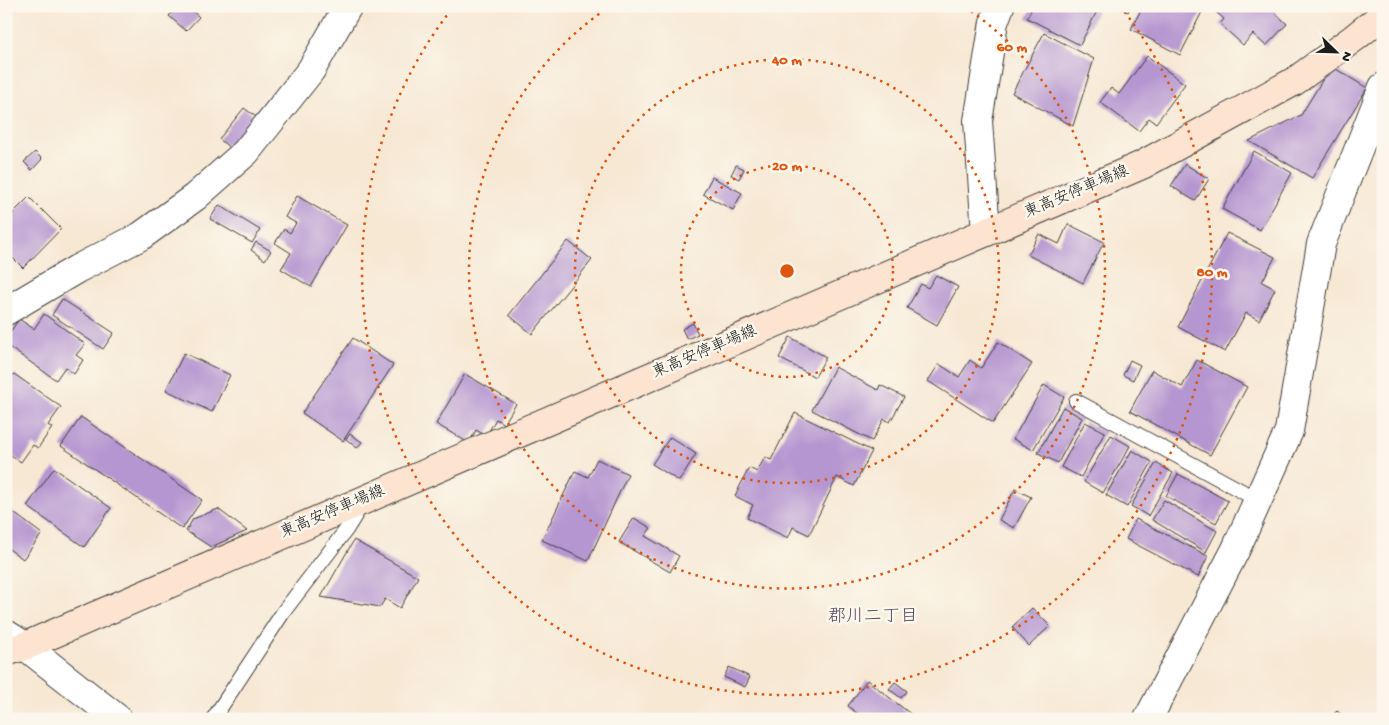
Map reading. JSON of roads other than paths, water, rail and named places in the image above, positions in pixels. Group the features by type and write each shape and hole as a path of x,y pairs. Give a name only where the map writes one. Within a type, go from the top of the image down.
{"main road":[{"name":"東高安停車場線","path":"13,644 364,500 1142,165 1295,81 1383,15"}],"street":[{"path":"6,311 141,236 195,196 246,152 311,70 348,6"},
{"path":"986,232 978,122 994,22 1000,6"},
{"path":"1148,719 1236,549 1289,430 1321,244 1383,87"},
{"path":"13,644 118,719"}],"lane":[{"path":"1076,401 1258,500"},
{"path":"213,719 284,611 346,530 364,500"}],"district":[{"name":"郡川二丁目","path":"873,617"}]}
